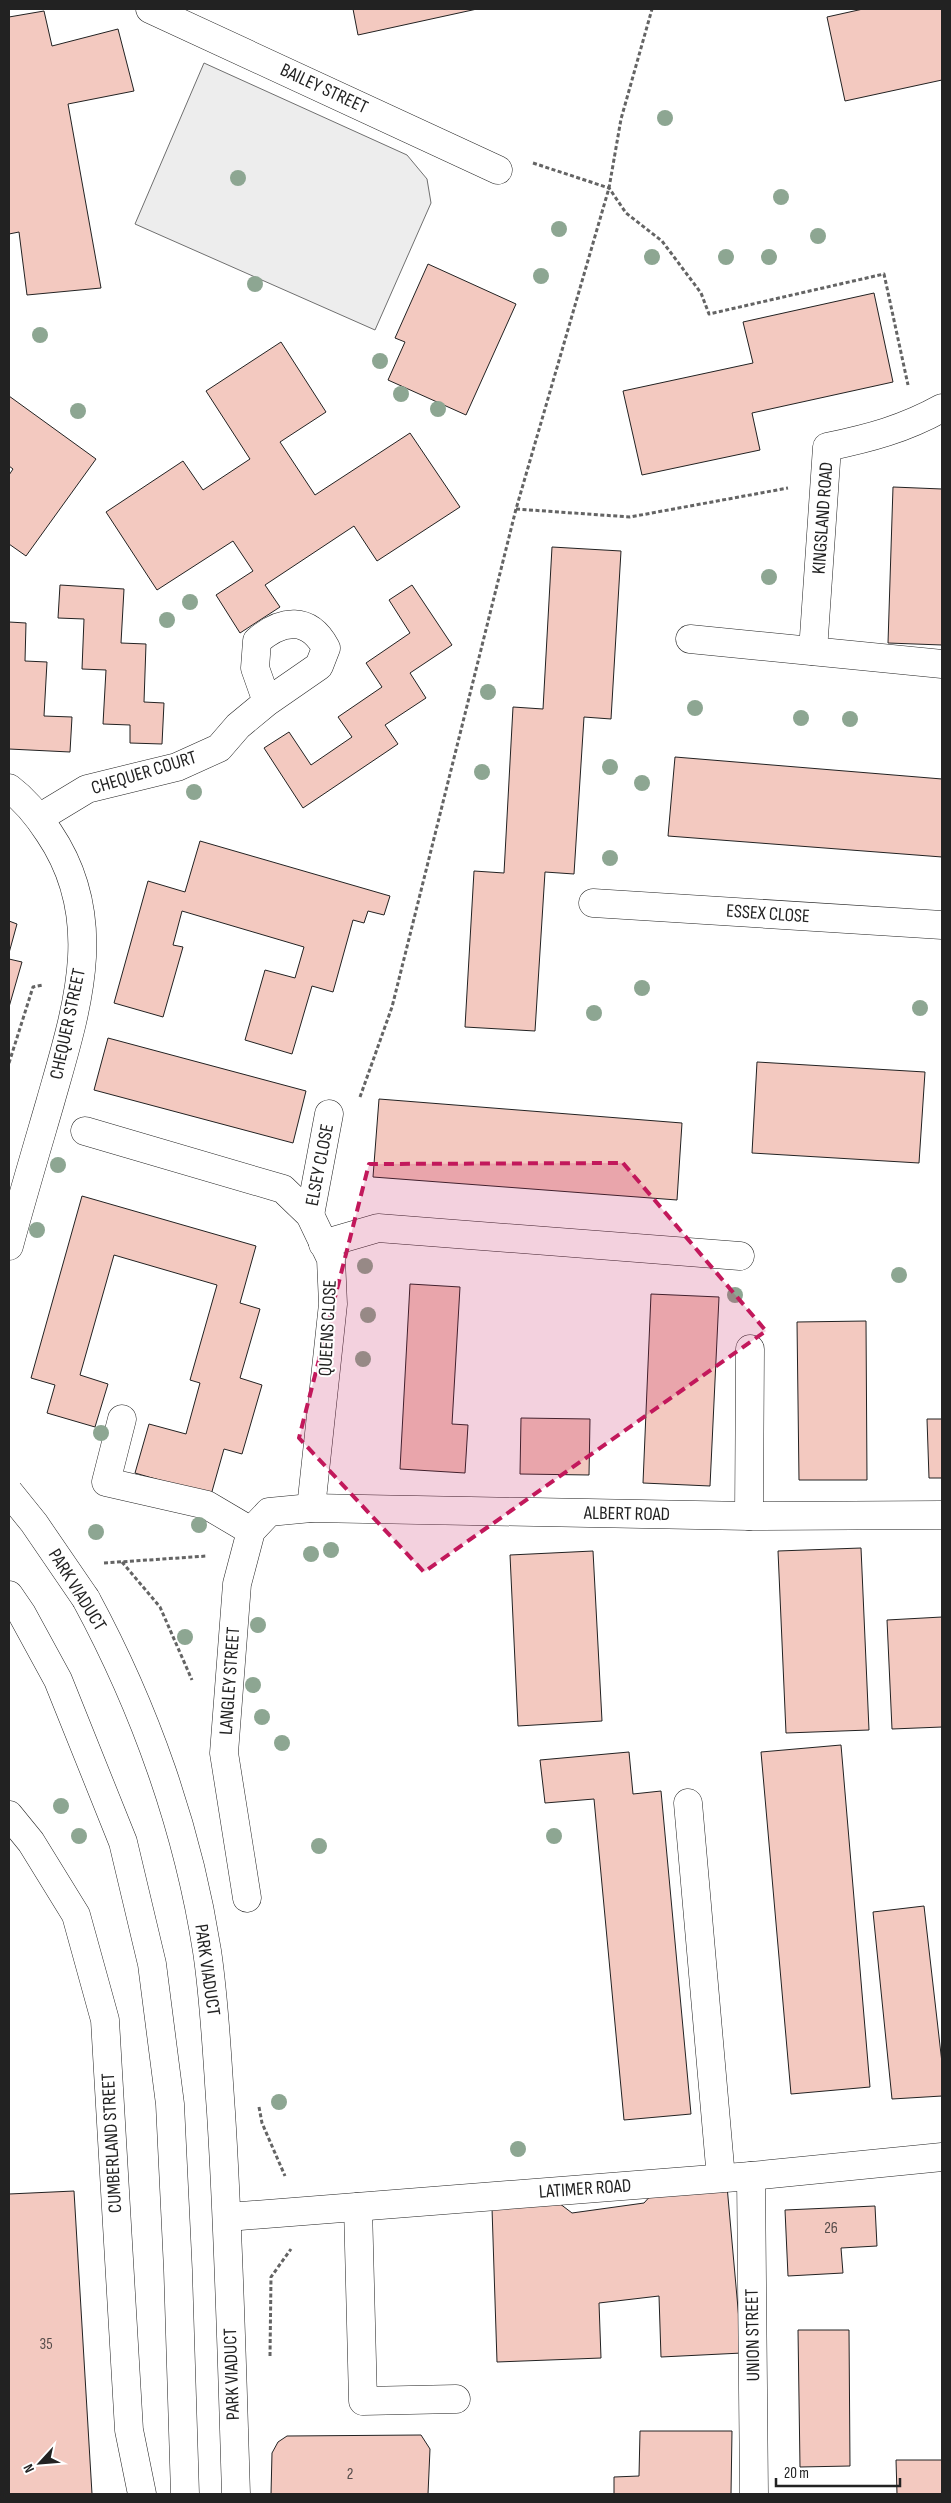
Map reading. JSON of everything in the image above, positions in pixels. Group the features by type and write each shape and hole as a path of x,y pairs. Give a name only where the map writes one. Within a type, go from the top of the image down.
{"main road":[{"name":"BAILEY STREET","path":"150,9 498,170"},
{"name":"KINGSLAND ROAD","path":"813,651 828,447 879,436 916,423 942,408"},
{"path":"690,639 942,664"},
{"name":"CHEQUER COURT","path":"39,818 87,789 177,767 219,748 238,726 267,702"},
{"name":"CHEQUER STREET","path":"9,788 39,818 61,851 76,886 82,920 83,950 79,994 9,1246"},
{"name":"ESSEX CLOSE","path":"594,903 942,925"},
{"name":"ELSEY CLOSE","path":"310,1215 329,1114"},
{"name":"QUEENS CLOSE","path":"84,1131 283,1189 310,1215 331,1259 333,1304 311,1508"},
{"path":"323,1244 378,1228 740,1256"},
{"path":"749,1516 750,1349"},
{"path":"122,1420 106,1482 207,1505 248,1542"},
{"name":"PARK VIADUCT","path":"9,1492 34,1524 86,1599 109,1641 156,1754 189,1864 207,1952 216,2045 228,2217 236,2494"},
{"name":"ALBERT ROAD","path":"311,1508 749,1516 942,1516"},
{"name":"LANGLEY STREET","path":"247,1898 224,1753 237,1584 248,1542 269,1512 311,1508"},
{"path":"15,1604 58,1680 123,1842 152,1964 170,2104 179,2279 185,2494"},
{"path":"688,1803 722,2178"},
{"name":"CUMBERLAND STREET","path":"9,1815 31,1842 76,1914 105,2020 129,2430 142,2494"},
{"name":"LATIMER ROAD","path":"228,2217 751,2176 942,2157"},
{"name":"UNION STREET","path":"751,2176 754,2494"},
{"path":"358,2207 363,2401 456,2399"}],"path":[{"path":"329,1114 361,1097 392,1007 516,509 609,188 621,119 652,9"},
{"path":"498,170 534,163 609,188 626,213 662,241 701,293 709,314 884,274 916,423"},
{"path":"516,509 630,516 825,482"},
{"path":"9,1063 33,987 80,978"},
{"path":"100,1563 121,1562 248,1542"},
{"path":"121,1562 160,1608"},
{"path":"270,2365 272,2277 291,2249"}],"highlighted area":[{"path":"623,1163 766,1331 424,1572 299,1438 369,1164"}],"shaded area":[{"path":"204,63 407,155 427,179 431,203 375,330 135,224"}],"building":[{"path":"353,9 477,9 358,35"},
{"path":"863,9 942,9 942,80 845,101 827,17"},
{"path":"44,11 52,46 118,29 134,91 68,104 101,288 27,295 19,232 9,234 9,17"},
{"path":"428,264 516,304 466,415 388,380 405,342 395,338"},
{"path":"874,293 893,382 752,413 760,450 642,475 623,391 753,363 743,322"},
{"path":"281,342 326,412 280,442 315,495 410,433 460,507 377,561 354,526 265,585 280,607 240,633 216,595 253,571 233,541 157,590 106,512 183,461 203,490 250,459 206,391"},
{"path":"9,396 96,459 26,556 9,544 9,475 13,469 9,466"},
{"path":"893,487 942,489 942,645 888,643"},
{"path":"552,547 621,551 611,719 584,717 574,874 545,872 535,1031 465,1027 474,871 504,873 513,707 543,709"},
{"path":"60,585 124,589 121,643 146,644 144,702 164,703 162,744 130,743 130,725 103,724 106,670 82,669 84,619 58,618"},
{"path":"412,585 452,645 410,673 426,698 385,725 398,744 303,808 264,748 289,732 311,765 352,737 338,717 382,687 366,663 410,633 389,600"},
{"path":"9,622 26,623 25,661 47,662 44,716 72,717 70,752 9,749"},
{"path":"675,757 942,779 942,857 668,836"},
{"path":"200,841 390,896 384,915 368,911 364,923 353,920 333,992 312,986 292,1054 245,1040 265,970 295,978 304,947 182,911 173,945 183,947 163,1017 114,1003 148,881 185,892"},
{"path":"9,921 17,924 9,953"},
{"path":"9,959 22,962 9,1007"},
{"path":"108,1038 306,1091 293,1143 94,1090"},
{"path":"757,1062 925,1072 919,1163 752,1153"},
{"path":"379,1099 682,1123 677,1200 373,1177"},
{"path":"82,1196 256,1246 240,1303 260,1309 240,1378 262,1385 242,1454 224,1449 211,1495 135,1473 149,1424 186,1434 200,1383 190,1380 217,1285 114,1255 80,1375 108,1384 95,1427 47,1413 55,1385 31,1378"},
{"path":"410,1284 460,1287 452,1424 468,1425 465,1473 400,1469"},
{"path":"651,1294 719,1297 710,1486 643,1483"},
{"path":"866,1321 867,1480 799,1480 797,1322"},
{"path":"521,1418 590,1419 589,1475 520,1474"},
{"path":"927,1419 942,1419 942,1478 929,1478"},
{"path":"861,1548 869,1730 786,1733 778,1551"},
{"path":"593,1551 602,1721 518,1726 510,1555"},
{"path":"942,1617 942,1727 892,1729 887,1620"},
{"path":"841,1745 870,2087 791,2094 761,1752"},
{"path":"629,1752 633,1794 661,1791 691,2114 624,2120 594,1799 545,1803 540,1760"},
{"path":"924,1906 942,2063 942,2096 892,2099 873,1912"},
{"path":"727,2186 742,2353 661,2357 659,2296 599,2303 601,2358 497,2362 492,2208 555,2200 572,2213 644,2203 653,2193"},
{"path":"74,2191 92,2494 9,2494 9,2194"},
{"path":"875,2206 877,2246 841,2248 843,2273 788,2276 785,2210"},
{"path":"798,2330 849,2330 850,2466 800,2467"},
{"path":"640,2431 732,2431 731,2494 614,2494 614,2477 639,2476"},
{"path":"421,2435 430,2449 428,2494 271,2494 272,2453 278,2442 287,2436"},
{"path":"896,2460 942,2460 942,2494 897,2494"}]}
